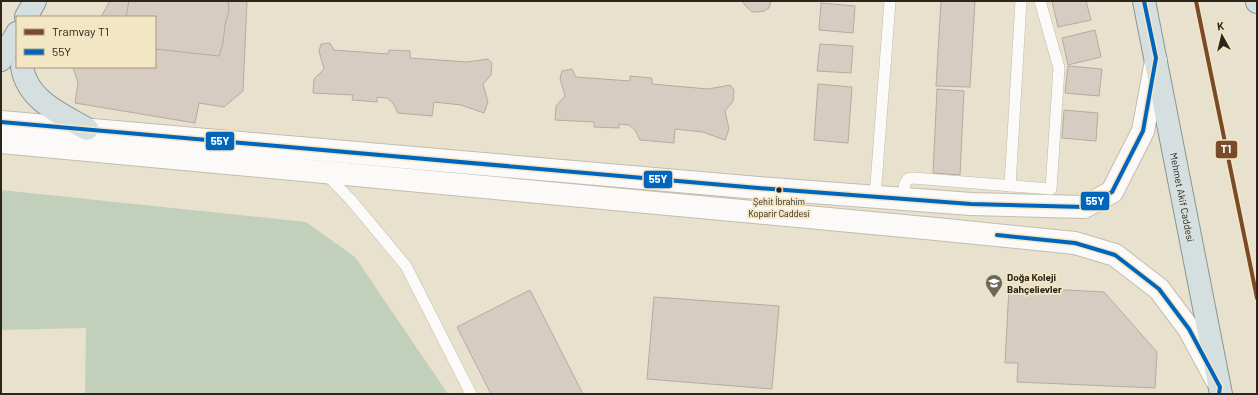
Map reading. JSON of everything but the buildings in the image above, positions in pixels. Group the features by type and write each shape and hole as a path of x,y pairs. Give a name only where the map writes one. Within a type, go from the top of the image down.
{"main road":[{"path":"27,16 35,1"},
{"name":"Mehmet Akif Caddesi","path":"1144,1 1220,392"},
{"path":"1,60 16,35"},
{"path":"22,68 23,74 32,92 53,110 87,128"}],"street":[{"path":"1,122 87,128 758,188 971,204 1084,207 1112,192 1143,132 1156,58"},
{"path":"1,142 1075,243 1115,255 1159,289 1189,329 1220,392"}],"lane":[{"path":"875,197 890,1"},
{"path":"1010,186 1021,1"},
{"path":"903,199 905,183 908,179 913,178 1051,189 1059,68 1040,1"},
{"path":"324,172 351,200 406,266 471,394"}],"green space":[{"path":"1,190 306,222 355,257 448,394 85,394 86,328 1,330"}],"tram line":[{"name":"T1","path":"1196,1 1257,298"}],"transit line":[{"name":"55Y","path":"1,122 758,188 971,204 1084,207 1112,192 1143,131 1156,58 1144,1"},
{"name":"55Y","path":"997,235 1075,243 1115,255 1159,289 1189,329 1220,387 1219,394"}],"place":[{"name":"Şehit İbrahim Koparir Caddesi","path":"779,190"},
{"name":"Doğa Koleji Bahçelievler","path":"994,298"}]}
